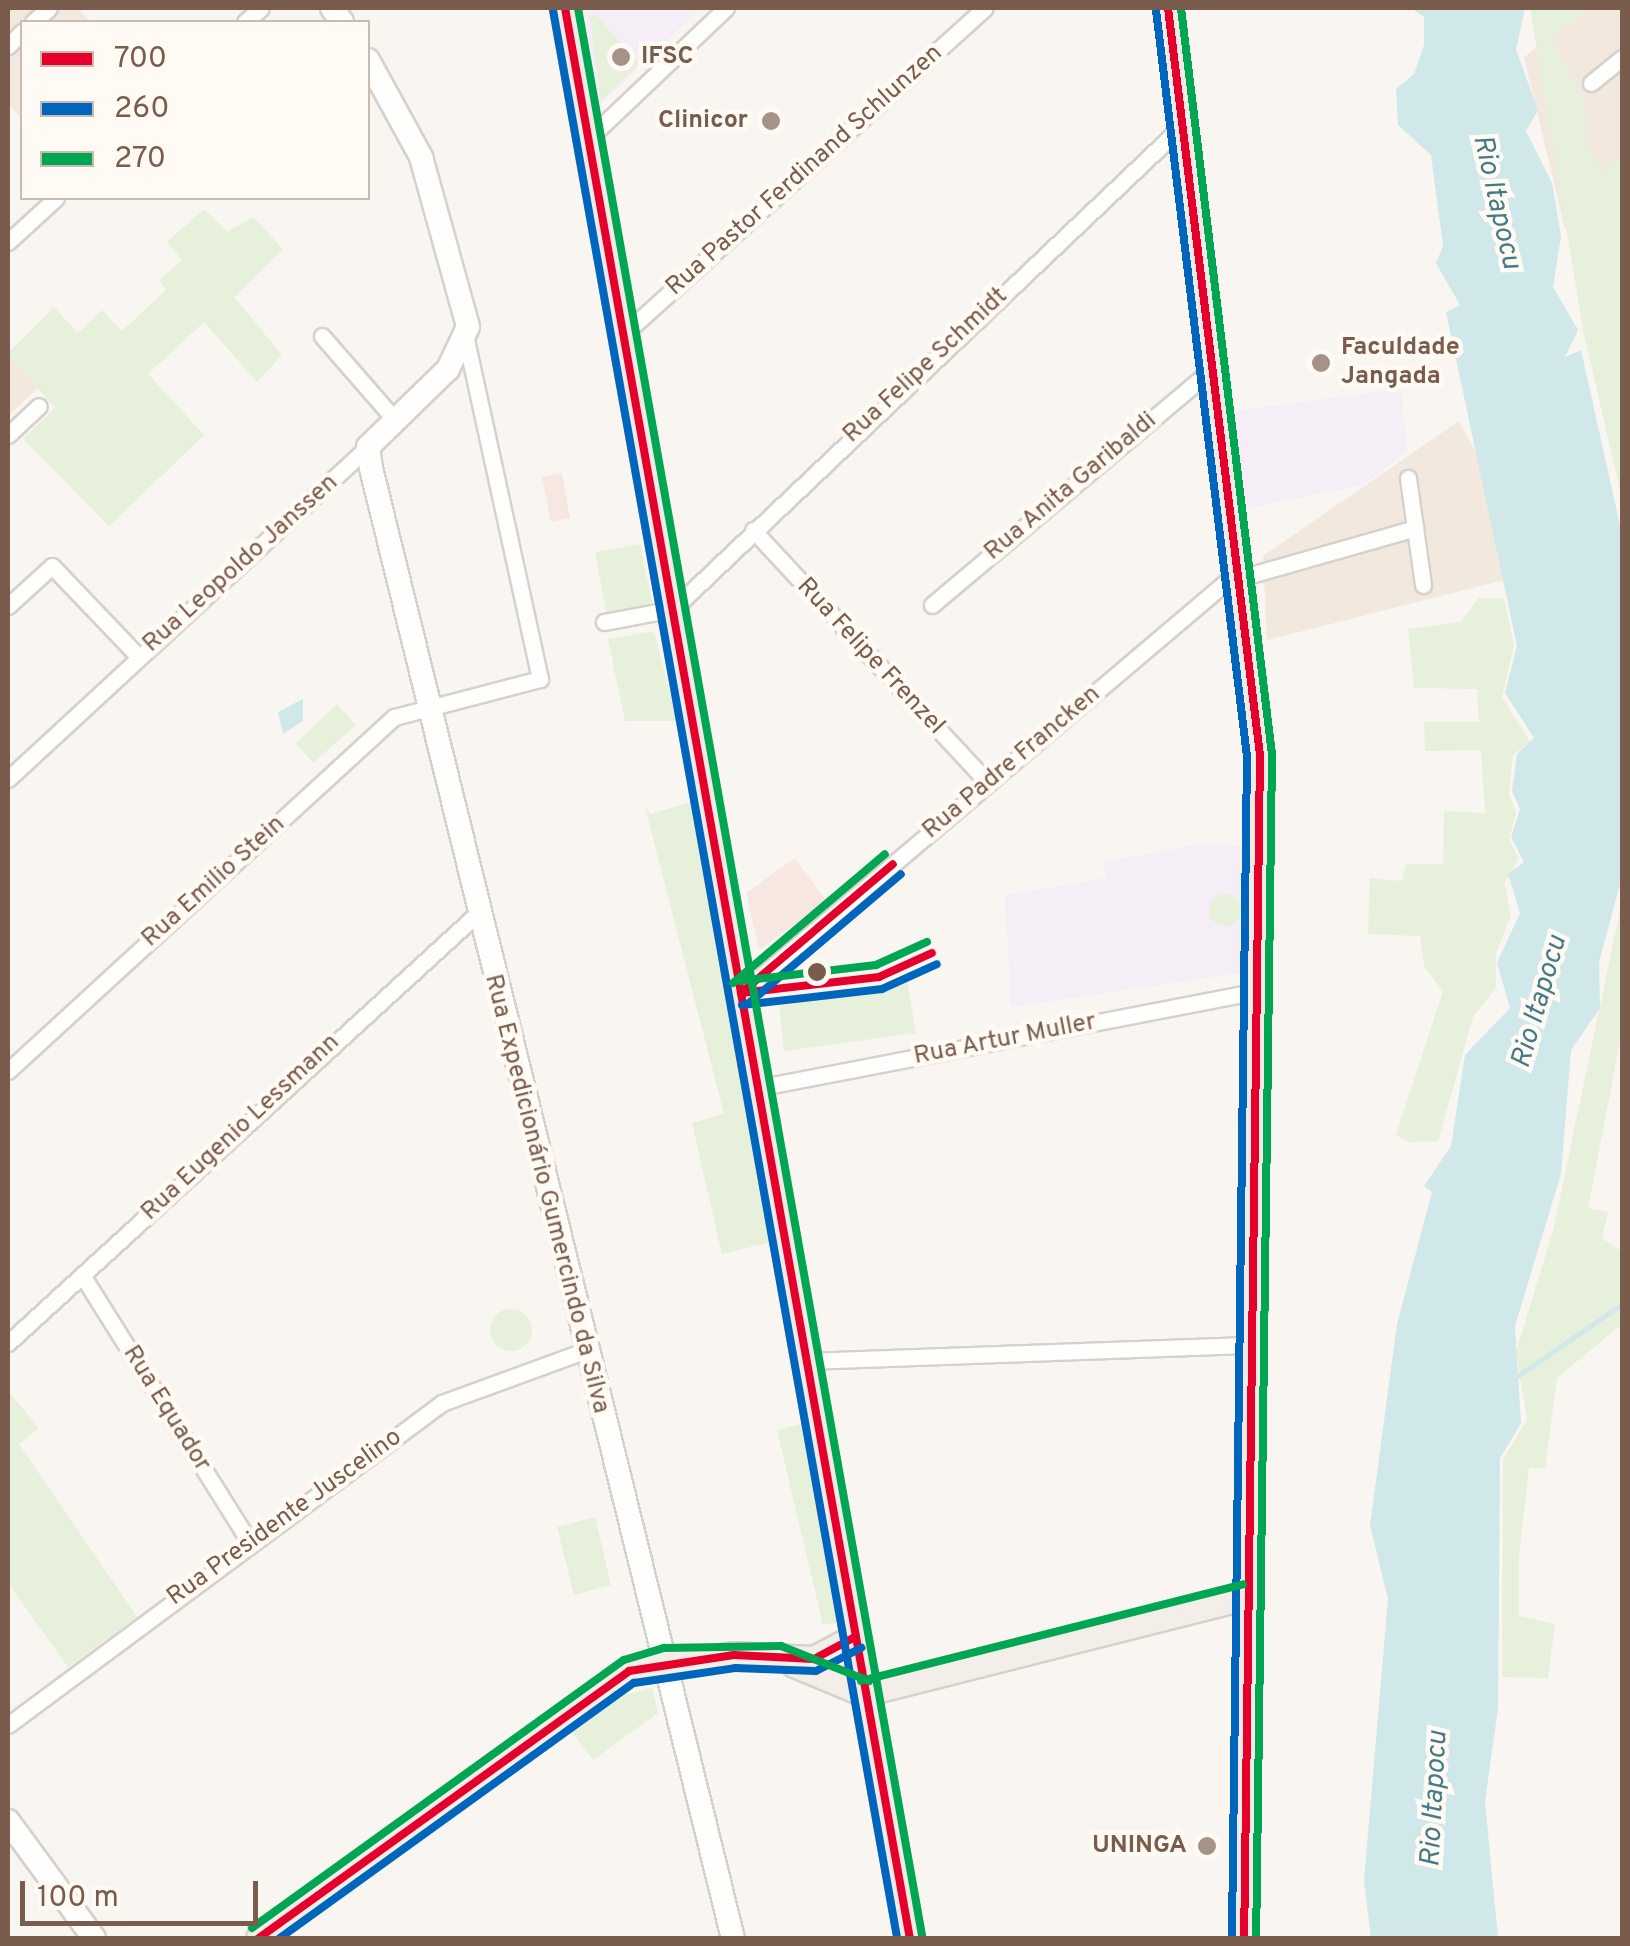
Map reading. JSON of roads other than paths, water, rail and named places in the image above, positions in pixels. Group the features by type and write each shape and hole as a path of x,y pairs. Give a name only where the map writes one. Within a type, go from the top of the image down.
{"highway":[{"path":"565,8 910,1938"},
{"path":"1168,8 1211,370 1241,576 1260,755 1246,1345 1244,1938"}],"main road":[{"path":"780,1658 864,1693 1246,1596"},
{"path":"259,1938 604,1684 664,1660 831,1656 855,1637"}],"street":[{"path":"589,138 726,8"},
{"name":"Rua Pastor Ferdinand Schlunzen","path":"624,334 985,8"},
{"path":"1591,83 1622,58"},
{"path":"370,64 442,216 466,341 542,671 518,690 427,703"},
{"name":"Rua Felipe Schmidt","path":"672,609 1182,126"},
{"path":"8,242 54,200"},
{"path":"322,336 395,420"},
{"name":"Rua Leopoldo Janssen","path":"8,779 368,447 466,341"},
{"name":"Rua Anita Garibaldi","path":"932,604 1211,370"},
{"path":"8,436 39,406"},
{"name":"Rua Expedicionário Gumercindo da Silva","path":"368,447 476,914 733,1938"},
{"path":"1408,478 1423,585"},
{"path":"1241,576 1415,528"},
{"name":"Rua Felipe Frenzel","path":"752,530 988,783"},
{"path":"8,606 52,566 139,657"},
{"name":"Rua Padre Francken","path":"741,993 988,783 1241,576"},
{"path":"604,622 672,609"},
{"name":"Rua Emilio Stein","path":"8,1071 394,717 427,703"},
{"name":"Rua Eugenio Lessmann","path":"8,1344 476,914"},
{"name":"Rua Artur Muller","path":"757,1088 1253,992"},
{"name":"Rua Equador","path":"82,1275 250,1544"},
{"path":"807,1361 1246,1345"},
{"name":"Rua Presidente Juscelino","path":"8,1725 442,1403 584,1351"},
{"path":"8,1823 94,1938"}],"water":[{"name":"Rio Itapocu","path":"1411,8 1525,8 1516,50 1538,110 1526,131 1552,183 1561,236 1553,287 1578,330 1565,357 1581,350 1622,534 1622,877 1599,962 1600,1008 1571,1050 1561,1174 1515,1326 1521,1423 1500,1458 1498,1708 1485,1802 1498,1938 1371,1938 1364,1880 1388,1599 1370,1526 1397,1324 1432,1192 1424,1186 1451,1146 1465,1055 1510,1008 1497,963 1520,913 1508,874 1524,862 1511,837 1520,809 1512,791 1517,754 1534,738 1505,693 1517,646 1446,312 1460,305 1436,263 1443,246 1431,155 1398,125 1396,89 1414,74 1424,45 1424,17"},
{"path":"303,699 303,721 283,734 278,712"}],"waterway":[{"path":"1510,1381 1622,1304"}],"place":[{"name":"IFSC","path":"621,57"},
{"name":"Clinicor","path":"771,121"},
{"name":"Faculdade Jangada","path":"1321,363"},
{"name":"UNINGA","path":"1207,1846"}]}
